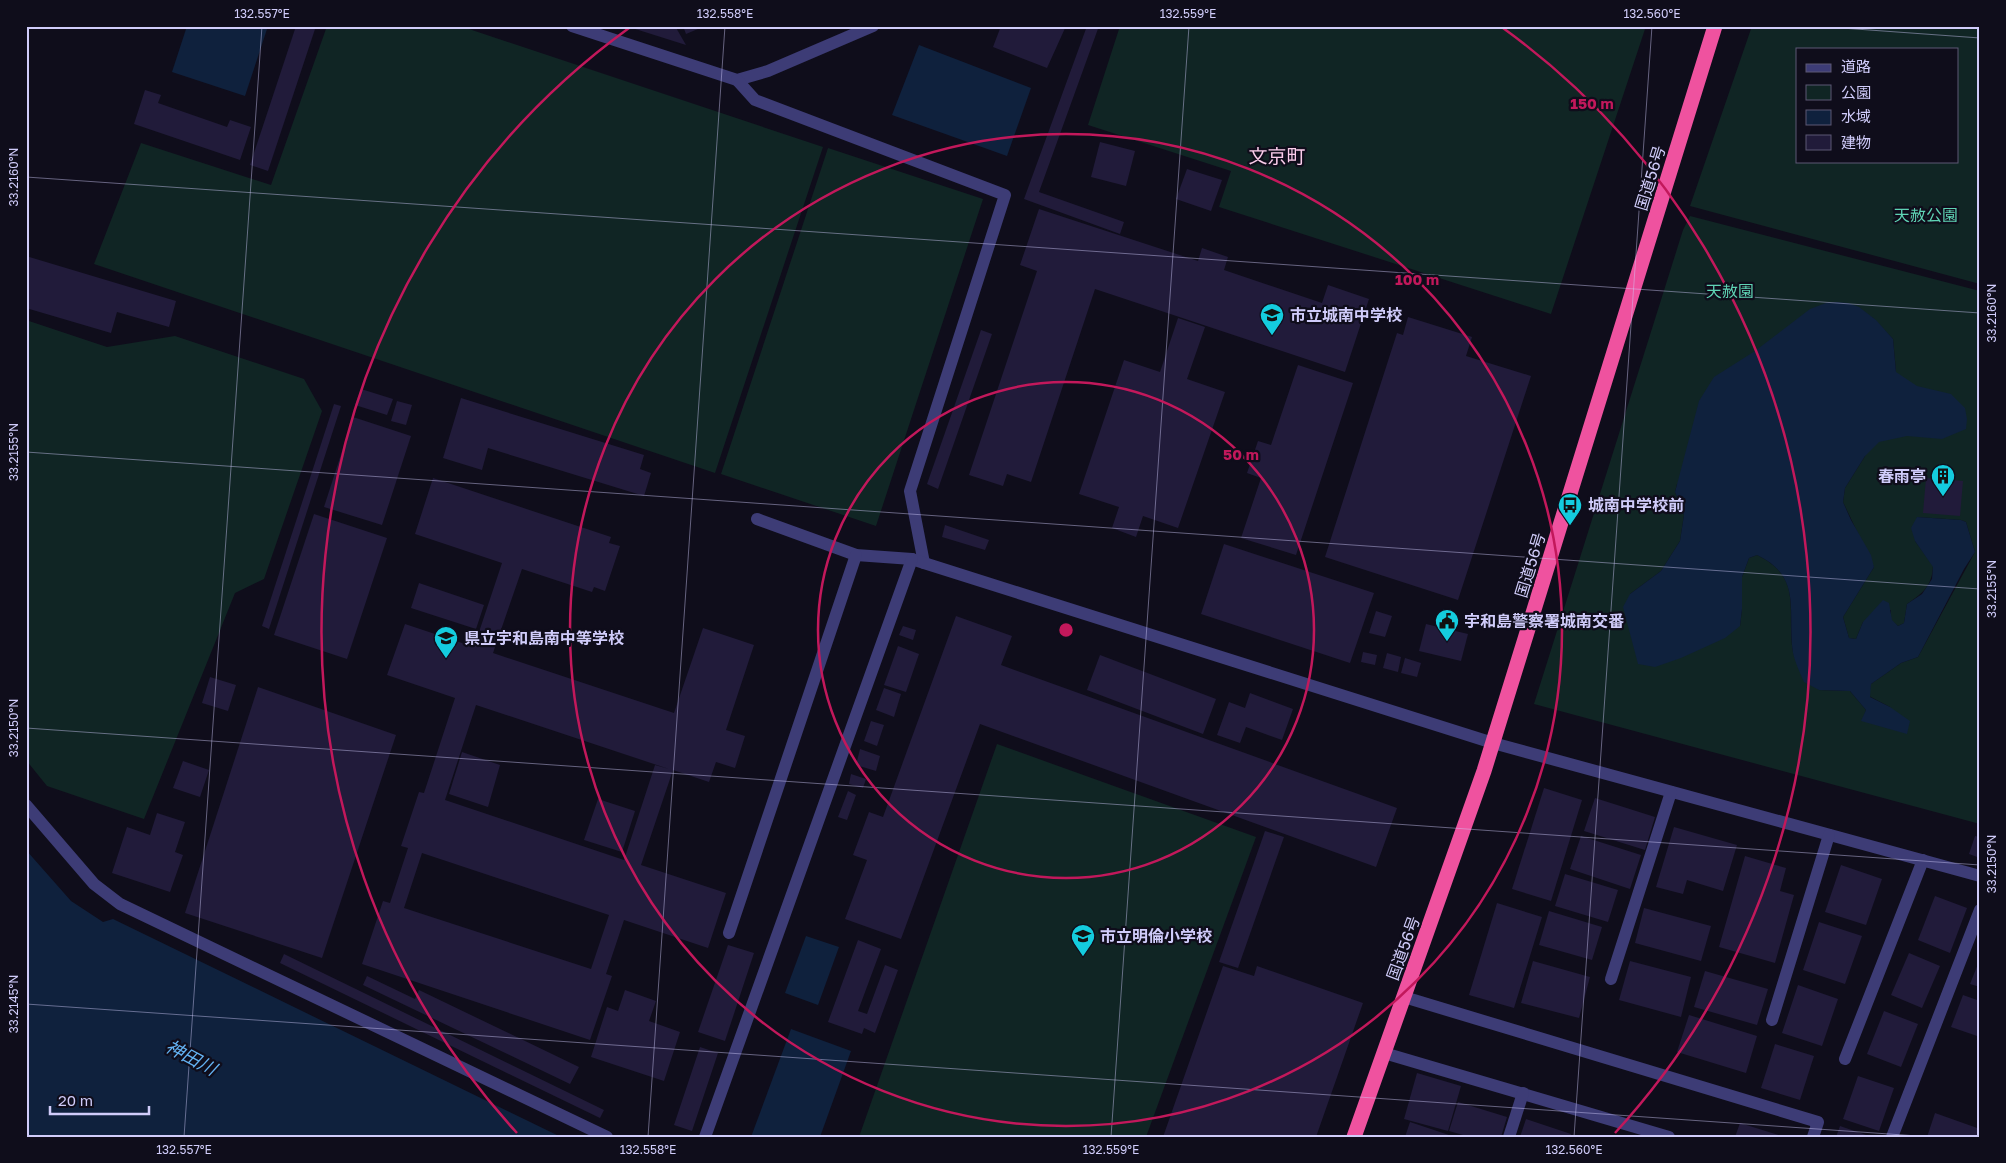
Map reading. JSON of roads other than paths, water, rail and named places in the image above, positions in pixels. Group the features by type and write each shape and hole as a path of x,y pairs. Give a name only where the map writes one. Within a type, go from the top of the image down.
{"highway":[{"name":"国道56号","path":"1354,1137 1493,744 1715,26"}],"street":[{"path":"572,26 737,80 755,100 1005,194 910,491 918,561 705,1137"},
{"path":"737,80 768,70 873,26"},
{"path":"757,519 856,554 918,561 1493,744 1980,876"},
{"path":"728,933 856,554"},
{"path":"1611,979 1671,792"},
{"path":"26,805 94,884 120,904 607,1137"},
{"path":"1772,1020 1829,835"},
{"path":"1845,1059 1923,860"},
{"path":"1892,1137 1980,910"},
{"path":"1404,997 1818,1122 1813,1137"},
{"path":"1384,1053 1669,1137"},
{"path":"1509,1137 1524,1093"}],"water":[{"path":"187,26 268,26 245,96 172,72"},
{"path":"919,45 1031,88 1007,156 892,115"},
{"path":"1837,302 1859,307 1876,320 1893,339 1896,372 1917,386 1951,394 1965,408 1967,419 1966,429 1942,439 1907,436 1879,442 1865,456 1845,488 1843,502 1871,555 1874,567 1843,617 1849,638 1856,639 1863,622 1883,600 1889,603 1892,620 1898,626 1904,623 1907,604 1922,594 1932,579 1933,567 1915,541 1911,528 1917,517 1966,522 1975,552 1964,569 1918,657 1901,663 1871,684 1870,697 1890,707 1910,721 1907,734 1861,721 1866,710 1850,691 1819,690 1804,682 1793,653 1790,596 1787,585 1781,574 1772,564 1757,555 1749,558 1742,577 1740,626 1725,638 1681,658 1655,667 1638,664 1623,607 1630,594 1661,571 1680,541 1684,515 1675,492 1699,401 1714,377 1755,351 1810,309 1826,303"},
{"name":"神田川","path":"26,850 71,901 103,922 113,919 561,1137 26,1137"},
{"path":"806,936 839,947 818,1005 785,993"},
{"path":"791,1029 851,1051 820,1137 751,1137"}],"place":[{"name":"市立城南中学校","path":"1272,336"},
{"name":"春雨亭","path":"1943,497"},
{"name":"城南中学校前","path":"1570,526"},
{"name":"宇和島警察署城南交番","path":"1447,642"},
{"name":"県立宇和島南中等学校","path":"446,659"},
{"name":"市立明倫小学校","path":"1083,957"}],"district":[{"name":"文京町","path":"1277,156"}],"park label":[{"name":"天赦公園","path":"1926,215"},
{"name":"天赦園","path":"1730,291"}]}
